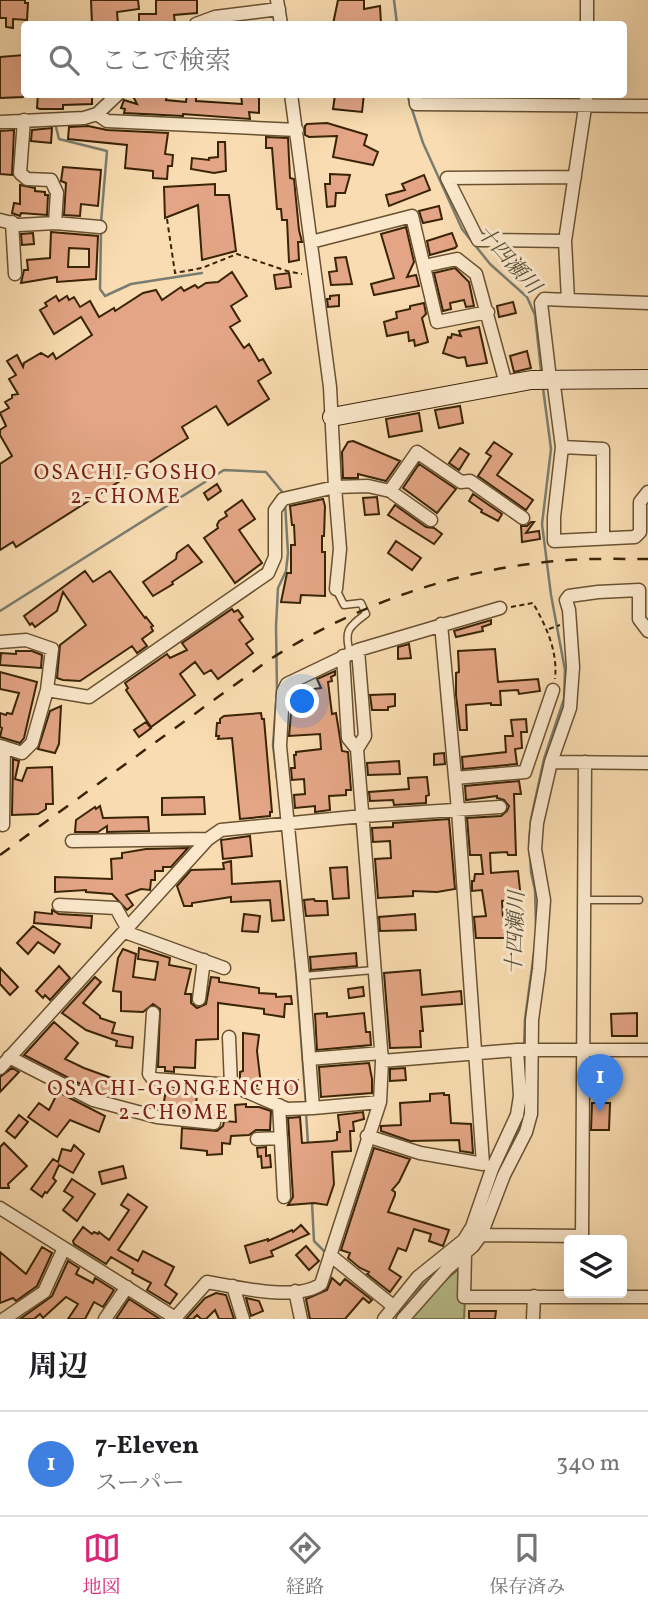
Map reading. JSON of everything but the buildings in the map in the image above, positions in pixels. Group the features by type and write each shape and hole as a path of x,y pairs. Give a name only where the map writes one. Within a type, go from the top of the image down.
{"street":[{"path":"587,0 587,21"},
{"path":"204,21 278,4"},
{"path":"0,122 84,118 97,114 114,98"},
{"path":"292,98 330,387 340,549 336,589"},
{"path":"415,98 416,104 587,100 648,106"},
{"path":"568,300 565,241 587,100"},
{"path":"97,114 107,121 297,130"},
{"path":"24,120 20,173 27,179 51,180 57,193 55,223"},
{"path":"565,241 478,240 447,178 575,177"},
{"path":"311,242 412,216 438,322 488,312"},
{"path":"15,274 6,221 19,225 55,223 100,227"},
{"path":"424,266 457,259 476,274 506,384"},
{"path":"648,303 544,299 541,303 562,447 554,541 635,537 640,533 640,502 648,492"},
{"path":"332,417 506,384 552,379 648,379"},
{"path":"562,447 603,449 603,537"},
{"path":"390,491 417,452 461,482 470,481 523,518"},
{"path":"47,690 89,697 268,573 275,557 275,510 283,499 335,487 368,486 390,491 431,520"},
{"path":"384,1319 393,1306 464,1254 481,1235 531,1115 532,1020 544,900 536,849 537,823 551,762 570,708 573,686 569,610 566,600 569,596 598,592 639,590 639,619 648,631"},
{"path":"306,1108 309,1059 280,747 282,692 287,684 350,653 500,608"},
{"path":"367,1136 420,1153 483,1164 458,810 441,624"},
{"path":"0,642 26,640 52,649 47,690 32,744 22,753 2,747 3,825"},
{"path":"0,1208 177,1318 207,1282 258,1292 313,1289 321,1284 380,1102 381,1057 363,816 357,750 348,738 350,653"},
{"path":"455,778 525,772 554,690"},
{"path":"551,762 648,763"},
{"path":"582,1235 585,762"},
{"path":"0,1068 208,839 221,830 288,822 500,807"},
{"path":"72,841 208,839"},
{"path":"59,905 116,908 126,930 224,968"},
{"path":"198,999 204,960"},
{"path":"153,1013 149,1074 153,1079 231,1085 287,1109 380,1102"},
{"path":"229,1037 231,1085"},
{"path":"403,1319 424,1282 464,1240 472,1227 492,1170 517,1115 520,1096 517,1050"},
{"path":"309,1059 476,1054 517,1050 648,1050"},
{"path":"9,1058 93,1100 156,1117 214,1123"},
{"path":"279,1105 284,1197"},
{"path":"257,1139 281,1138"},
{"path":"481,1235 564,1237"},
{"path":"4,1319 44,1292 64,1248"},
{"path":"464,1254 464,1297 564,1295"},
{"path":"330,1255 393,1306"},
{"path":"233,1286 243,1319"},
{"path":"105,1319 127,1287"},
{"path":"295,1291 301,1319"},
{"path":"533,1319 534,1296"},
{"path":"627,1296 648,1297"}],"lane":[{"path":"336,589 344,605 362,603 365,608 366,614 354,621 349,630 350,653"},
{"path":"584,900 639,900"},
{"path":"303,976 374,970"}],"path":[{"path":"167,219 175,273 202,268 237,254 288,271 316,274"},
{"path":"500,608 533,603 548,629 555,673 554,690"},
{"path":"548,629 555,627"}],"green space":[{"path":"467,1262 464,1319 412,1319 424,1298"}],"waterway":[{"name":"十四瀬川","path":"394,0 397,21"},
{"name":"十四瀬川","path":"408,98 423,143 462,229 490,264 527,297 535,315 541,370"},
{"path":"56,127 59,139 107,151 101,222"},
{"path":"101,232 100,289 105,296 131,284 202,273"},
{"name":"十四瀬川","path":"536,925 529,842 531,819 544,759 564,699 565,670 551,595 542,524 551,449 543,388"},
{"path":"0,611 224,470 266,472 283,493"},
{"path":"277,778 273,745 277,690 276,626 278,588 286,571 288,553 285,503"},
{"path":"294,944 306,1105"},
{"name":"十四瀬川","path":"524,1047 534,953"},
{"name":"十四瀬川","path":"525,1054 525,1078"},
{"name":"十四瀬川","path":"497,1177 521,1122 525,1103"},
{"path":"306,1112 308,1144"},
{"path":"312,1203 314,1241 327,1254"},
{"name":"十四瀬川","path":"396,1319 409,1298 442,1267"}],"railway":[{"path":"0,855 269,660 302,640 371,607 443,582 518,566 568,560 648,559"}],"place":[{"name":"7-Eleven","path":"600,1112"}],"district":[{"name":"OSACHI-GOSHO 2-CHOME","path":"126,484"},
{"name":"OSACHI-GONGENCHO 2-CHOME","path":"174,1100"}]}
